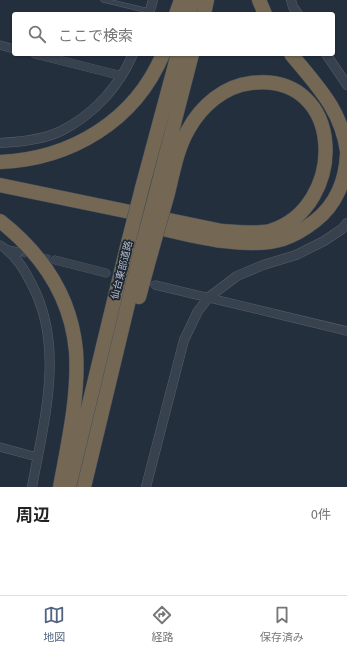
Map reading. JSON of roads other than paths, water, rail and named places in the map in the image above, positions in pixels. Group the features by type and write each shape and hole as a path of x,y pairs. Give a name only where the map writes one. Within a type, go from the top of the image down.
{"highway":[{"path":"177,12 181,0"},
{"path":"190,12 193,0"},
{"path":"204,12 207,0"},
{"path":"259,0 264,12"},
{"path":"0,162 33,159 47,156 84,141 114,120 138,96 162,56"},
{"name":"仙台東部道路","path":"69,487 127,247 177,56"},
{"name":"仙台東部道路","path":"84,487 105,396 162,193 192,56"},
{"path":"293,56 332,106 341,123 347,151"},
{"path":"0,185 222,231 256,232 270,230 294,221 306,214 316,205 328,187 335,163 334,145 330,128 317,107 299,91 286,85 263,82 237,86 214,99 204,108 188,130 162,193"},
{"path":"0,192 204,238 245,242 266,242 283,239 296,233 321,217 331,206 344,181 347,154"},
{"path":"0,221 17,234 42,261 51,276 68,313 73,334 76,351 75,388 71,425 60,487"}],"street":[{"path":"149,12 153,0"},
{"path":"291,0 297,12"},
{"path":"0,45 12,48"},
{"path":"43,56 122,76"},
{"path":"0,143 37,139 59,132 78,121 95,108 116,86 132,56"},
{"path":"327,56 347,85"},
{"path":"146,487 184,340 198,310 208,297 238,276 263,265 296,255 324,242 342,229 347,223"},
{"path":"3,247 18,252"},
{"path":"3,247 14,256 36,291 44,314 50,340 51,368 48,399 32,487"},
{"path":"55,260 106,273"},
{"path":"155,285 347,331"},
{"path":"0,447 37,457"}],"lane":[{"path":"103,0 145,12"}],"tunnel":[{"path":"19,252 55,260"}]}
